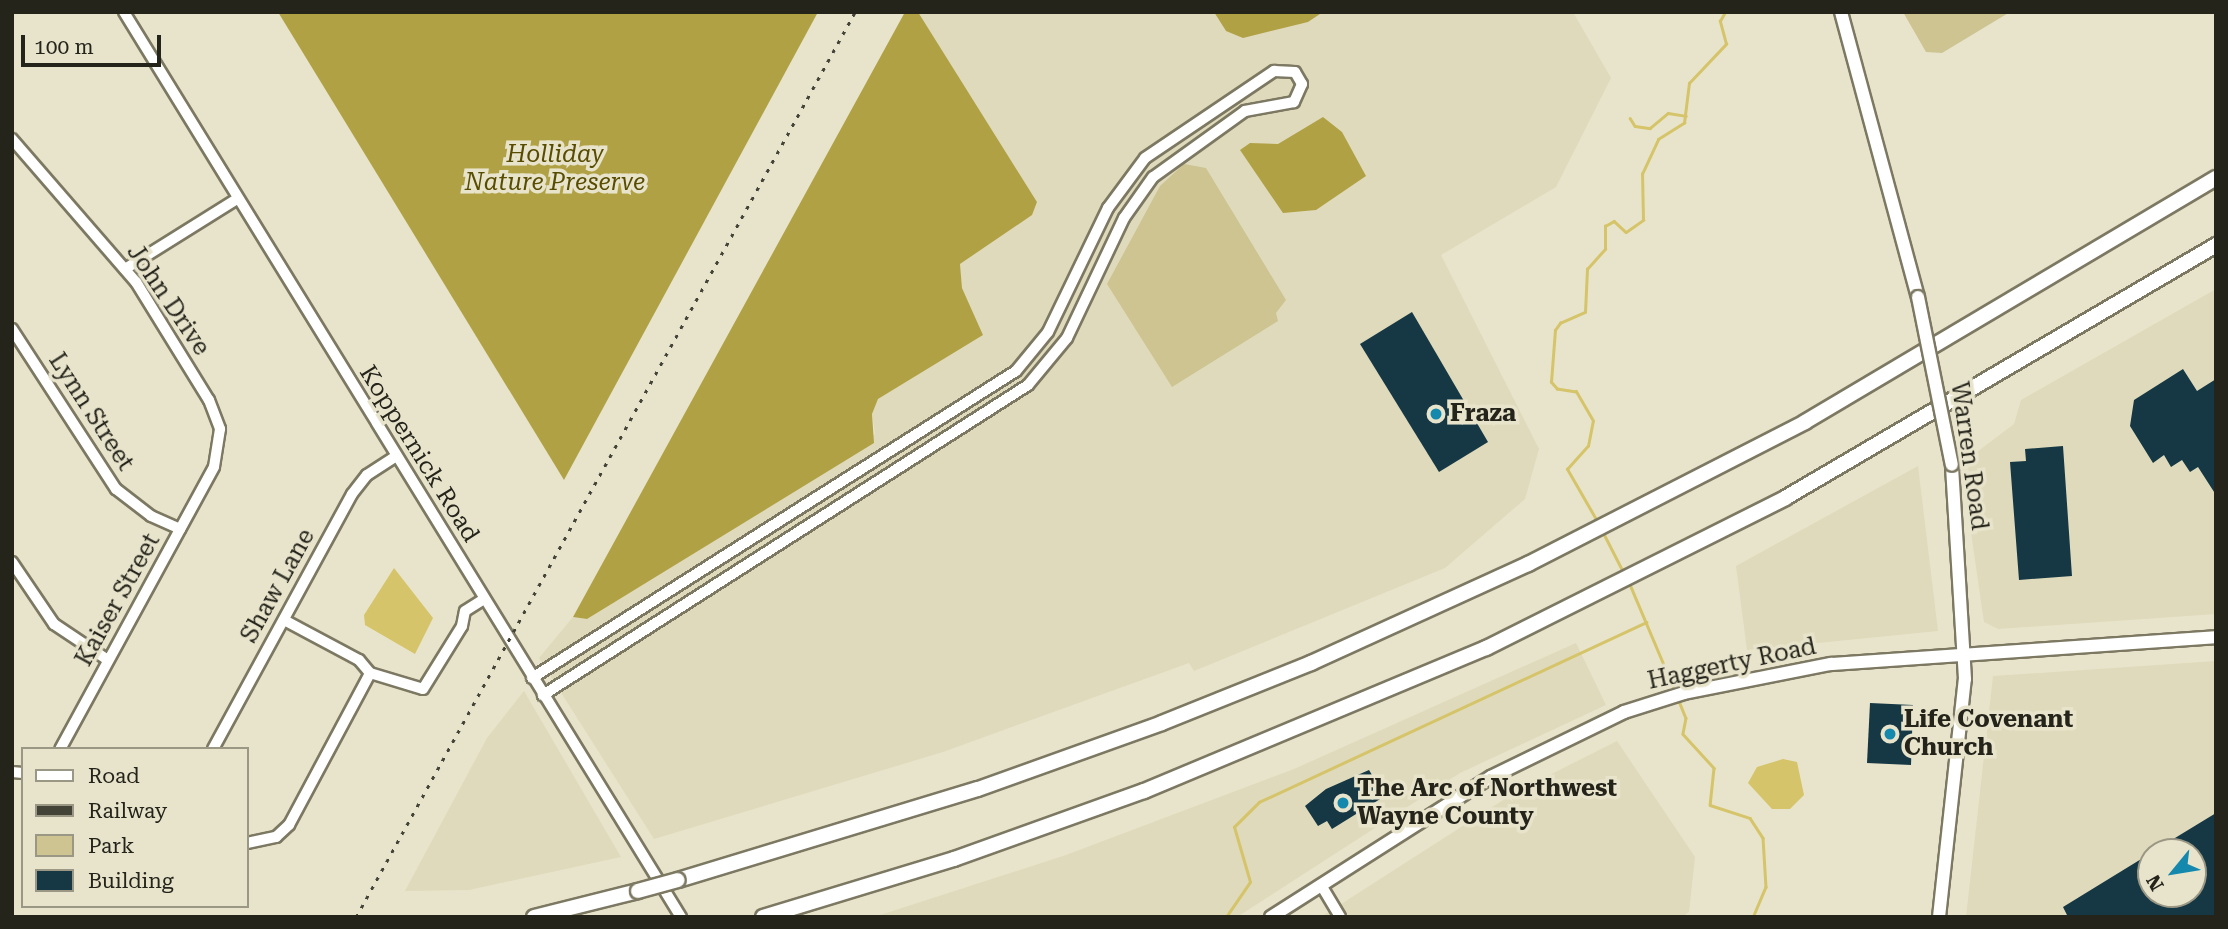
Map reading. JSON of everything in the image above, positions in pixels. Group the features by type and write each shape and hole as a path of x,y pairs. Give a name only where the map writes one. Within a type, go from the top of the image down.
{"highway":[{"path":"534,917 678,880 978,789 1162,723 1311,663 1600,529 1805,422 2216,178"},
{"path":"764,917 978,851 1206,767 1423,677 1628,579 1866,452 2216,245"}],"main road":[{"name":"Warren Road","path":"1841,12 1918,297 1952,465 1964,654 1960,762 1939,917"},
{"name":"Haggerty Road","path":"1271,917 1502,771 1623,712 1684,692 1803,668 2216,636"}],"street":[{"name":"Koppernick Road","path":"124,12 681,917"},
{"path":"532,678 971,402 1024,363 1062,309 1126,180 1167,139 1235,94 1281,69 1295,72 1302,84 1294,102 1245,111 1179,154 1146,186 1124,218 1077,318 1045,369 981,418 543,695"},
{"path":"1235,94 1245,111"},
{"name":"John Drive","path":"12,139 125,269 214,410 220,439 212,471"},
{"path":"125,269 237,199"},
{"path":"1062,309 1077,318"},
{"name":"Lynn Street","path":"12,329 110,482 140,510 180,529"},
{"path":"971,402 981,418"},
{"name":"Shaw Lane","path":"214,747 358,485 396,456"},
{"name":"Kaiser Street","path":"61,747 212,471"},
{"path":"828,493 838,510"},
{"path":"724,558 734,574"},
{"path":"12,562 54,624 108,660"},
{"path":"284,620 359,660 370,673 412,689 426,687 462,626 465,611 484,599"},
{"path":"630,617 640,633"},
{"path":"248,843 276,837 289,825 370,673"},
{"path":"1321,885 1340,917"}],"shaded area":[{"path":"918,12 1214,12 1226,31 1308,22 1323,12 1573,12 1611,78 1556,187 1441,255 1539,449 1525,499 1445,568 1194,671 1189,663 943,752 654,839 539,658 573,617 587,619 875,434 872,414 878,399 983,335 962,288 960,264 1031,215 1037,202"},
{"path":"2216,289 2216,614 1998,629 1984,622 1961,464 2014,424 2021,400"},
{"path":"1918,466 1938,631 1747,650 1736,566"},
{"path":"394,568 433,618 415,654 365,625 364,615"},
{"path":"1576,643 1606,705 1460,773 1237,917 874,917 1066,855 1294,769"},
{"path":"2216,661 2216,917 1966,917 1993,676"},
{"path":"524,691 621,857 469,890 405,891 487,738"},
{"path":"1617,741 1695,857 1689,912 1682,917 1321,917 1514,793"},
{"path":"1783,759 1797,762 1804,795 1790,809 1772,809 1748,783 1757,767"}],"green space":[{"name":"Holliday Nature Preserve","path":"278,12 818,12 564,480"},
{"path":"905,12 918,12 1037,202 1032,215 960,264 962,288 983,335 878,399 872,414 874,443 587,619 573,617"},
{"path":"1214,12 1323,12 1308,22 1243,38 1226,31"},
{"path":"1903,12 2010,12 1942,53 1926,52"},
{"path":"1323,117 1342,132 1366,176 1316,210 1283,213 1240,150 1250,143 1278,144"},
{"path":"1184,164 1206,168 1286,300 1276,313 1278,321 1172,387 1107,284 1160,186"}],"building":[{"name":"Fraza","path":"1412,312 1488,442 1439,472 1360,344"},
{"path":"2183,369 2197,391 2216,379 2216,495 2198,467 2190,472 2182,460 2171,467 2164,455 2153,463 2130,426 2134,400"},
{"path":"2063,446 2072,576 2019,580 2010,462 2026,461 2025,449"},
{"name":"Life Covenant Church","path":"1870,703 1913,705 1911,765 1867,763"},
{"name":"The Arc of Northwest Wayne County","path":"1369,770 1385,796 1332,829 1327,821 1318,826 1305,806 1326,789"},
{"path":"2216,813 2216,917 2068,917 2063,907 2137,862 2137,908 2207,908 2207,838 2175,838"}],"waterway":[{"path":"1598,523 1567,469 1588,446 1593,421 1576,392 1557,389 1551,382 1555,330 1560,323 1585,312 1587,269 1605,249 1605,226 1614,221 1626,232 1643,220 1642,174 1658,139 1684,123 1689,83 1726,44 1720,21 1725,12"},
{"path":"1630,118 1635,126 1650,128 1668,113 1686,116"},
{"path":"1603,532 1624,573"},
{"path":"1629,582 1675,691"},
{"path":"1226,917 1250,882 1234,827 1259,802 1646,622"},
{"path":"1679,701 1686,718 1683,734 1714,768 1710,805 1750,818 1763,838 1766,887 1753,917"}],"railway":[{"path":"356,917 855,12"}],"place":[{"name":"Fraza","path":"1436,414"},
{"name":"Life Covenant Church","path":"1890,734"},
{"name":"The Arc of Northwest Wayne County","path":"1343,803"}]}
